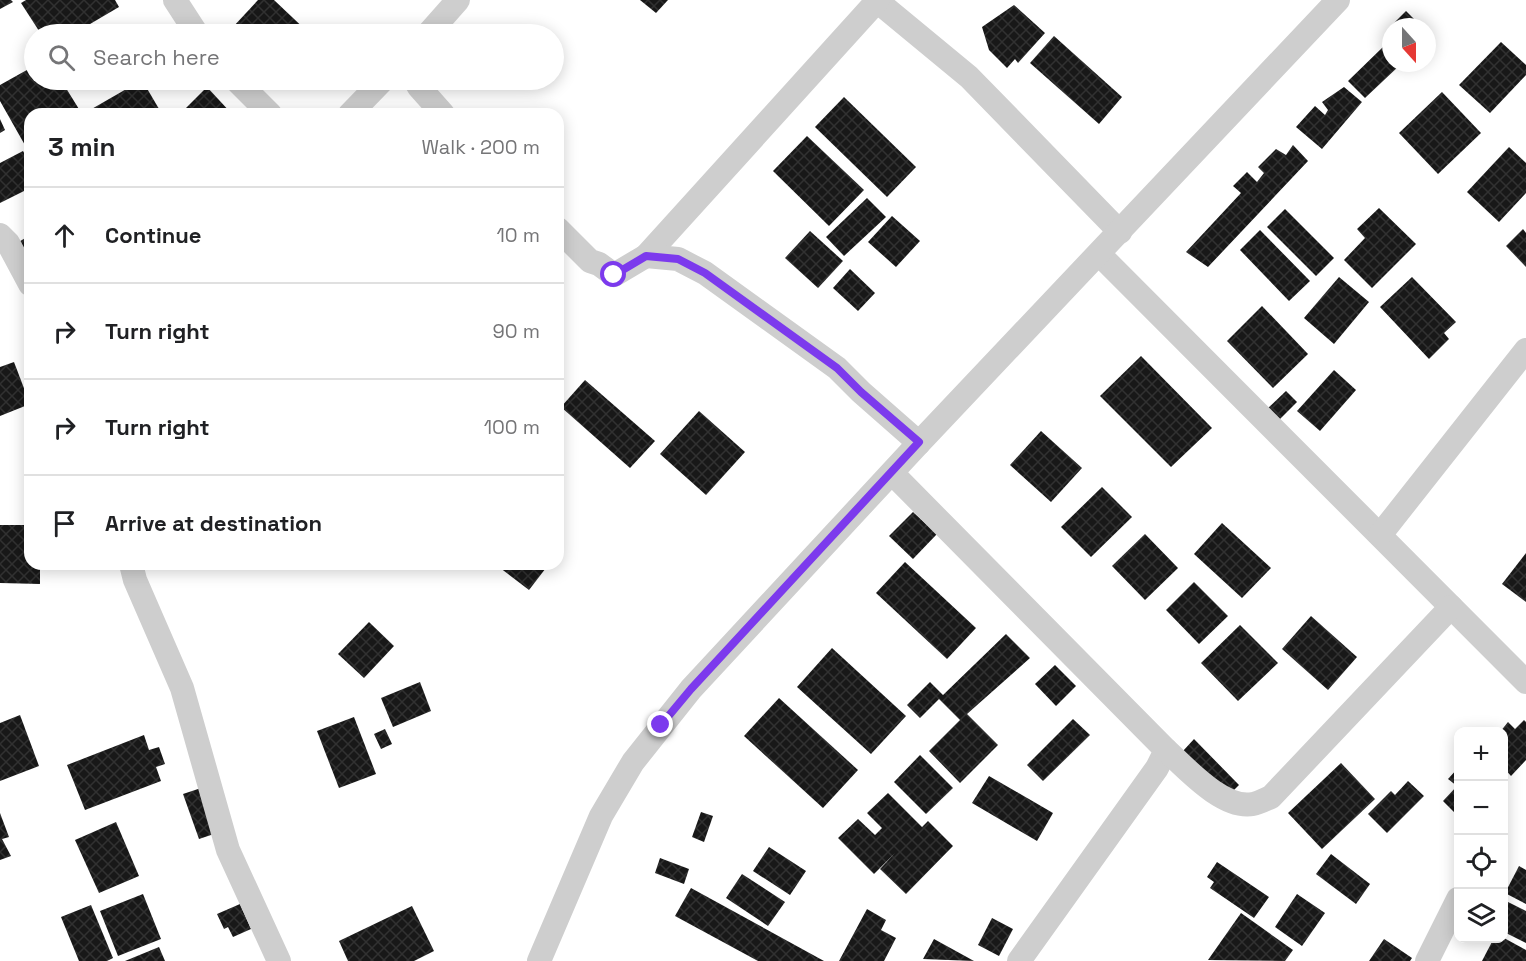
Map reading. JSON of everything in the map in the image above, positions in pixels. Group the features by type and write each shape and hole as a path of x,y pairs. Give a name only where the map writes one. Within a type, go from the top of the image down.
{"street":[{"path":"176,0 191,24"},
{"path":"437,24 458,0"},
{"path":"564,235 590,261 599,264 614,275 646,256 877,0 969,77 1120,232"},
{"path":"534,959 602,816 633,762 691,689 919,442 1338,0"},
{"path":"246,90 264,108"},
{"path":"356,108 373,90"},
{"path":"423,90 438,108"},
{"path":"0,235 8,243 24,273"},
{"path":"1099,254 1526,682"},
{"path":"646,256 678,259 705,273 837,368 919,442"},
{"path":"1380,535 1526,350"},
{"path":"892,473 1166,750 1210,790 1233,801 1251,804 1271,797 1451,607"},
{"path":"132,570 182,688 228,850 279,961"},
{"path":"1019,961 1157,768 1166,750"},
{"path":"1427,961 1454,907"}],"building":[{"path":"0,0 11,0 13,2 0,9"},
{"path":"26,0 115,0 119,7 90,24 35,24 21,3"},
{"path":"258,0 274,0 299,24 236,24"},
{"path":"640,0 668,0 656,13"},
{"path":"1014,5 1045,33 1018,63 1015,59 1007,68 989,50 982,27"},
{"path":"1406,11 1413,18 1399,18"},
{"path":"1054,36 1122,97 1099,124 1030,63"},
{"path":"1501,42 1526,65 1526,75 1490,113 1459,85"},
{"path":"1382,48 1382,72 1393,72 1365,98 1348,81"},
{"path":"24,72 24,90 67,90 78,108 24,108 24,143 0,101 0,85"},
{"path":"1344,87 1362,102 1322,149 1296,127 1315,106 1325,115 1328,110 1322,102"},
{"path":"125,90 148,90 158,108 93,108"},
{"path":"204,90 210,90 226,108 186,108"},
{"path":"1442,92 1481,133 1438,174 1399,133"},
{"path":"844,97 916,167 887,197 815,127"},
{"path":"0,119 5,130 0,133"},
{"path":"807,136 864,190 829,226 773,171"},
{"path":"1293,145 1308,161 1208,267 1186,252 1241,193 1233,186 1247,172 1257,182 1264,173 1258,167 1276,149 1286,155"},
{"path":"1509,147 1526,163 1526,193 1499,222 1467,192"},
{"path":"23,151 24,153 24,191 0,203 0,163"},
{"path":"867,198 886,217 844,256 826,237"},
{"path":"1379,208 1416,244 1372,288 1344,260 1365,238 1357,229"},
{"path":"1285,209 1334,258 1316,276 1267,227"},
{"path":"892,216 920,241 896,267 868,242"},
{"path":"1523,229 1526,233 1526,267 1506,246"},
{"path":"1260,230 1310,281 1289,301 1240,250"},
{"path":"810,231 843,261 818,288 785,258"},
{"path":"24,239 24,256 14,245"},
{"path":"850,269 875,293 858,311 833,288"},
{"path":"1339,277 1369,302 1334,344 1304,318"},
{"path":"1412,277 1456,322 1444,333 1449,339 1429,359 1380,307"},
{"path":"1262,306 1308,354 1273,388 1227,341"},
{"path":"1141,356 1212,428 1171,467 1100,396"},
{"path":"14,362 24,388 24,406 0,416 0,367"},
{"path":"1334,370 1356,390 1320,431 1297,411"},
{"path":"585,380 655,441 630,468 564,410 564,404"},
{"path":"1286,391 1297,402 1277,422 1266,410"},
{"path":"699,411 745,452 706,495 660,454"},
{"path":"1041,431 1082,468 1051,502 1010,465"},
{"path":"1102,487 1132,517 1091,557 1061,527"},
{"path":"913,512 937,534 913,559 889,536"},
{"path":"1222,523 1271,568 1242,598 1194,554"},
{"path":"0,525 24,525 24,570 40,570 40,584 0,583"},
{"path":"1145,534 1178,568 1145,600 1112,566"},
{"path":"1526,553 1526,602 1502,584"},
{"path":"905,562 976,628 947,659 876,593"},
{"path":"503,570 544,570 529,590"},
{"path":"1194,582 1228,616 1199,644 1166,610"},
{"path":"1311,616 1357,657 1328,690 1282,649"},
{"path":"369,622 394,646 364,678 338,654"},
{"path":"1240,625 1278,663 1238,701 1201,663"},
{"path":"1006,634 1030,658 967,714 998,745 960,783 929,751 960,720 939,699 920,718 907,705 930,682 943,695"},
{"path":"832,648 906,716 871,754 797,687"},
{"path":"1055,665 1076,686 1056,706 1035,684"},
{"path":"420,682 431,711 393,727 381,698"},
{"path":"779,698 858,770 823,808 744,736"},
{"path":"20,715 39,766 0,781 0,723"},
{"path":"354,717 376,774 339,788 317,731"},
{"path":"1073,719 1090,735 1043,781 1027,765"},
{"path":"1524,720 1526,722 1526,760 1511,776 1508,773 1508,727 1504,727 1508,722 1515,729"},
{"path":"385,729 392,744 381,749 374,734"},
{"path":"144,735 149,750 159,747 165,764 156,767 161,781 85,810 67,765"},
{"path":"1194,739 1239,785 1228,796 1183,751"},
{"path":"920,755 953,788 926,814 894,782"},
{"path":"1341,763 1375,799 1322,849 1288,813"},
{"path":"1454,772 1454,784 1448,779"},
{"path":"989,776 1053,813 1037,841 972,803"},
{"path":"1408,781 1424,796 1387,833 1368,814 1391,791 1395,795"},
{"path":"204,787 220,832 199,839 183,794"},
{"path":"1454,789 1454,812 1443,801"},
{"path":"888,793 922,827 928,821 953,846 906,894 880,869 895,853 874,874 838,838 858,819 875,835 882,828 867,813"},
{"path":"701,812 713,816 704,842 692,837"},
{"path":"0,813 9,837 2,839 11,856 0,860"},
{"path":"116,822 139,876 99,893 75,840"},
{"path":"769,847 806,871 790,895 753,871"},
{"path":"1331,854 1370,884 1356,904 1316,874"},
{"path":"660,858 689,869 684,884 655,873"},
{"path":"1217,862 1269,897 1254,918 1210,888 1214,882 1207,877"},
{"path":"1519,866 1526,870 1526,904 1508,895 1508,887"},
{"path":"742,874 785,902 768,926 726,898"},
{"path":"691,888 824,961 758,961 675,916"},
{"path":"143,894 161,939 118,956 100,911"},
{"path":"1297,894 1325,913 1302,946 1275,927"},
{"path":"1508,902 1526,911 1526,943 1508,934"},
{"path":"240,904 251,929 233,937 228,927 224,929 217,914"},
{"path":"91,905 113,958 107,961 79,961 61,917"},
{"path":"412,906 434,951 414,961 348,961 339,941"},
{"path":"867,909 886,920 881,930 896,938 884,961 839,961"},
{"path":"1241,913 1293,950 1285,961 1208,960"},
{"path":"992,918 1013,929 999,956 978,945"},
{"path":"934,939 974,961 923,959"},
{"path":"1384,939 1412,958 1410,961 1369,961"},
{"path":"1508,940 1526,950 1526,961 1482,961 1491,943 1508,943"},
{"path":"159,947 165,961 125,961"}],"route":[{"path":"614,275 646,256 678,259 705,273 837,368 919,442 691,689 661,725"}]}
